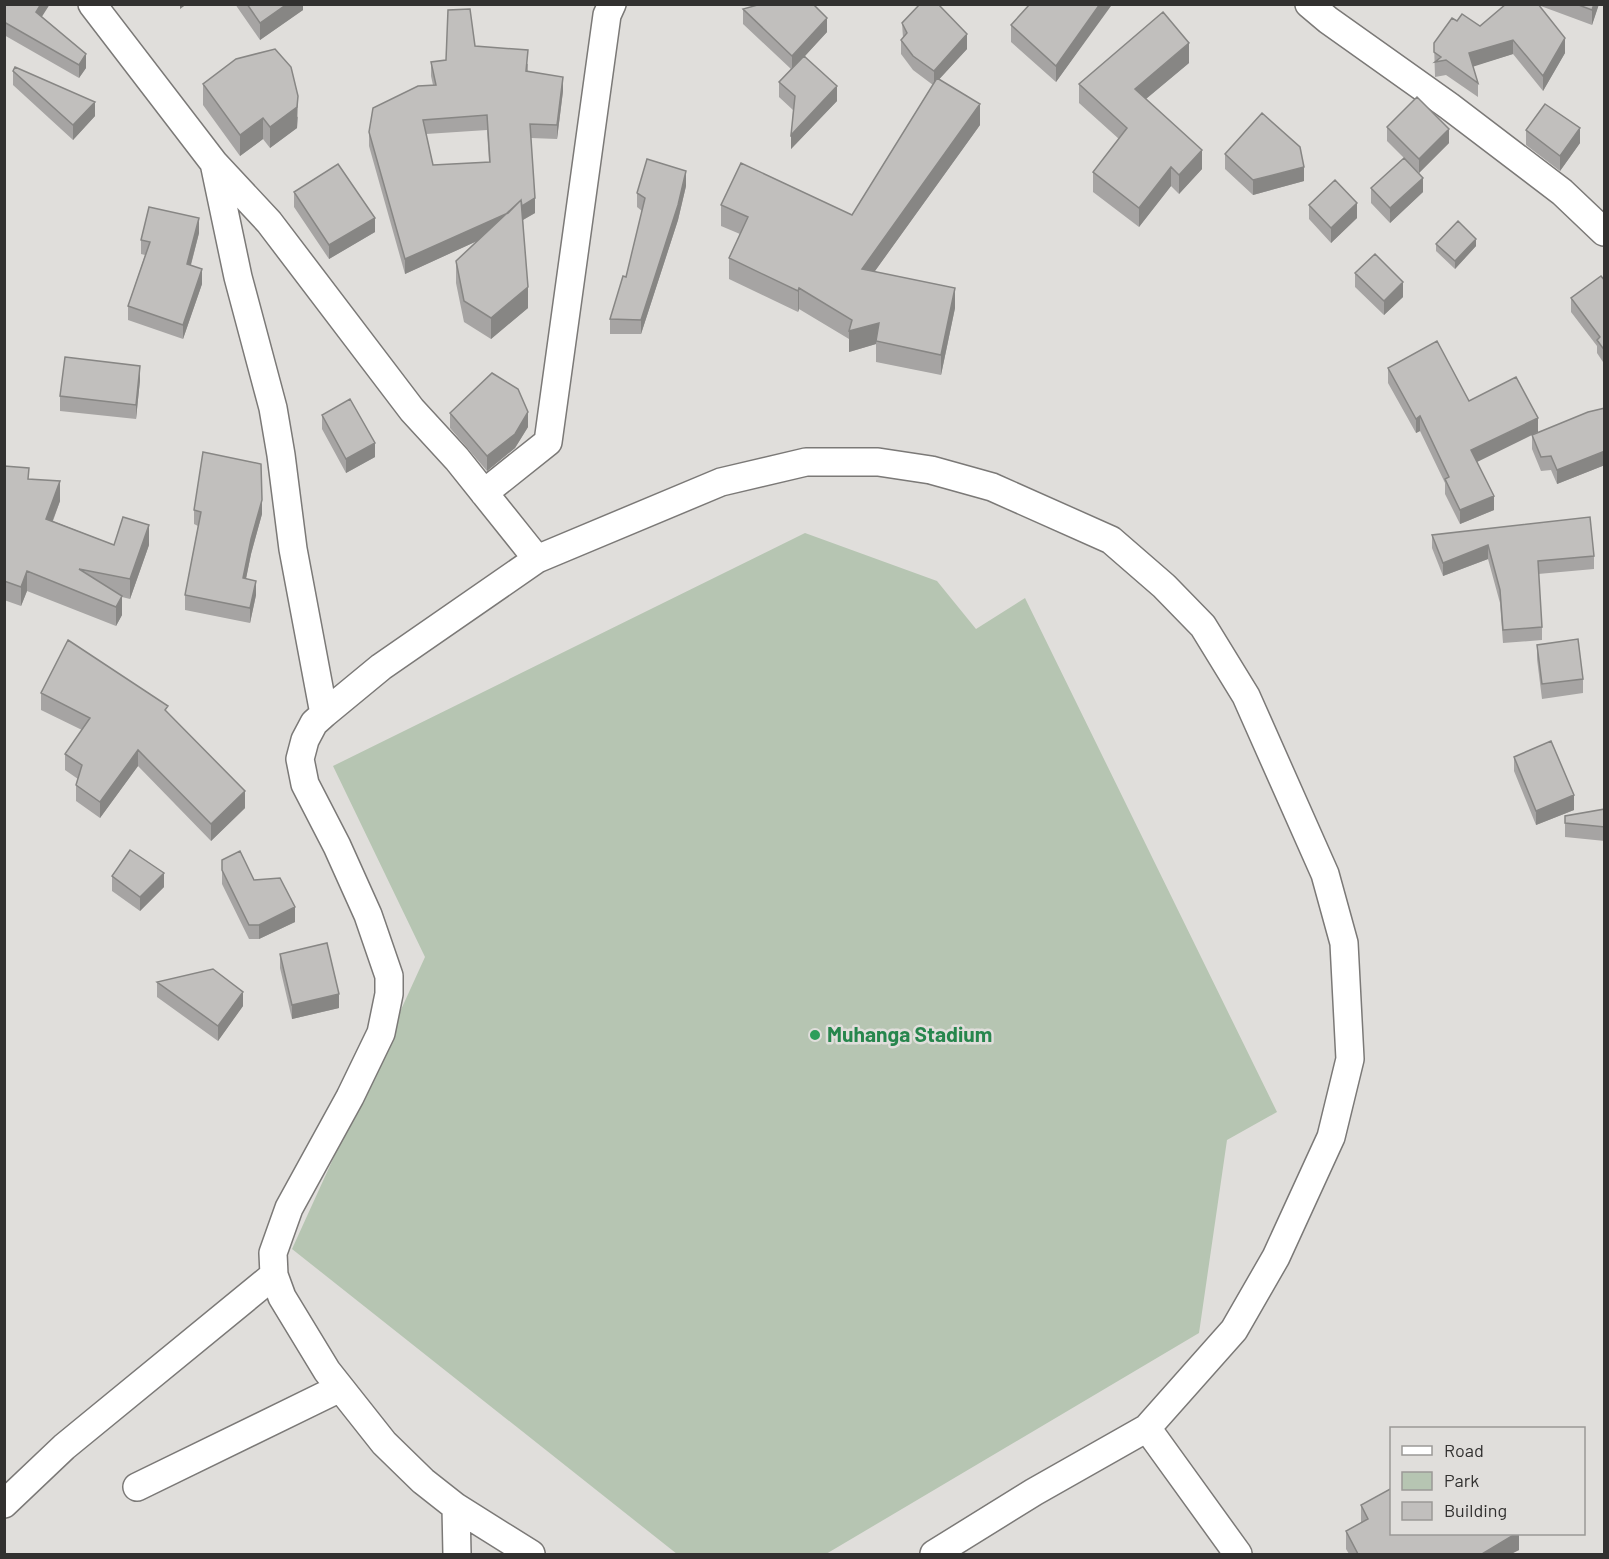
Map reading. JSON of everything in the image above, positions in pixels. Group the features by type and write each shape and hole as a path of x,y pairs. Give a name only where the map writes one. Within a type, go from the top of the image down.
{"street":[{"path":"92,4 214,163 269,222 412,410 457,459 537,559"},
{"path":"484,493 548,442 607,15 612,4"},
{"path":"1309,4 1562,192 1605,232"},
{"path":"214,163 238,277 273,408 293,549 324,714"},
{"path":"531,1554 456,1507 384,1443 327,1371 282,1297 274,1275 273,1253 289,1208 350,1097 381,1033 389,994 389,976 368,915 337,846 305,784 300,759 305,740 314,723 381,667 537,559 721,482 806,462 878,462 931,470 992,487 1111,540 1164,586 1203,626 1246,696 1325,874 1344,943 1350,1059 1331,1137 1275,1257 1234,1330 1147,1428 1034,1492 934,1554"},
{"path":"4,1504 64,1447 274,1275"},
{"path":"137,1487 340,1388"},
{"path":"1147,1428 1238,1554"},
{"path":"456,1507 457,1554"}],"green space":[{"name":"Muhanga Stadium","path":"805,533 937,581 976,629 1025,598 1277,1112 1227,1140 1199,1333 826,1554 677,1554 292,1249 425,957 333,766"}],"building":[{"path":"4,4 41,4 36,12 86,54 79,65 4,22"},
{"path":"247,4 287,4 260,23"},
{"path":"761,4 813,4 827,18 792,56 743,9"},
{"path":"920,4 938,4 967,34 934,71 913,56 901,40 907,33 902,23"},
{"path":"1030,4 1100,4 1056,66 1011,25"},
{"path":"1506,4 1538,4 1565,38 1543,76 1513,40 1469,53 1478,83 1446,60 1435,62 1441,57 1434,52 1434,43 1452,18 1457,21 1462,14 1480,26"},
{"path":"1576,4 1594,4 1592,10"},
{"path":"470,9 475,46 528,50 526,71 563,77 557,125 530,124 535,198 522,206 521,200 508,213 405,259 369,132 373,108 418,86 436,85 431,62 446,60 448,10","holes":["487,115 490,162 433,165 423,120"]},
{"path":"1163,12 1189,43 1135,89 1202,150 1179,175 1171,167 1139,208 1093,172 1127,128 1079,84"},
{"path":"275,49 291,67 298,96 297,107 270,127 263,118 240,135 203,84 236,59"},
{"path":"804,56 837,86 791,135 795,96 779,82"},
{"path":"15,67 95,102 73,125 13,71"},
{"path":"937,78 980,104 862,269 955,288 941,355 876,341 879,323 849,331 852,320 799,288 798,291 729,258 748,217 721,205 741,163 852,215"},
{"path":"1417,97 1449,129 1419,159 1387,127"},
{"path":"1545,104 1580,128 1560,156 1526,130"},
{"path":"1262,113 1300,147 1304,167 1253,180 1225,154"},
{"path":"1404,158 1423,178 1390,208 1371,188"},
{"path":"647,159 686,171 678,205 641,320 610,319 623,276 626,277 645,198 637,193"},
{"path":"338,164 375,218 329,245 294,192"},
{"path":"1335,180 1357,203 1331,228 1309,205"},
{"path":"521,200 528,287 491,318 464,301 456,261"},
{"path":"149,207 199,218 187,264 202,269 183,325 128,306 150,242 141,240"},
{"path":"1458,221 1476,239 1455,261 1436,244"},
{"path":"1375,254 1403,282 1384,301 1355,273"},
{"path":"1601,276 1605,281 1605,351 1597,340 1600,337 1571,298"},
{"path":"1437,341 1469,401 1516,377 1538,418 1471,450 1494,496 1460,510 1445,479 1449,477 1420,416 1416,419 1388,368"},
{"path":"65,357 140,366 136,405 60,396"},
{"path":"492,373 518,389 528,412 515,434 487,456 450,413"},
{"path":"350,399 375,443 346,459 322,415"},
{"path":"1605,408 1605,451 1557,470 1551,456 1541,457 1532,435 1588,412"},
{"path":"203,452 261,464 262,500 243,578 256,581 250,608 185,595 201,512 194,510"},
{"path":"4,466 29,468 28,479 60,481 46,519 114,545 123,517 149,525 130,579 79,569 122,596 116,607 27,571 21,587 4,581"},
{"path":"1590,517 1594,556 1538,561 1542,627 1503,630 1500,590 1488,545 1443,563 1432,535"},
{"path":"1578,639 1583,679 1542,684 1537,645"},
{"path":"68,640 168,706 165,710 245,791 211,824 138,750 100,802 76,785 82,765 65,754 90,718 41,693"},
{"path":"1551,741 1574,795 1536,811 1514,757"},
{"path":"1605,809 1605,827 1565,823 1565,816"},
{"path":"130,850 164,873 140,897 112,876"},
{"path":"240,851 254,880 280,878 295,907 259,925 249,925 222,870 222,860"},
{"path":"327,943 339,994 292,1005 280,954"},
{"path":"213,969 243,992 218,1026 157,982"},
{"path":"1390,1489 1390,1535 1514,1535 1482,1554 1358,1554 1346,1531 1368,1519 1361,1505"}],"place":[{"name":"Muhanga Stadium","path":"815,1035"}]}
